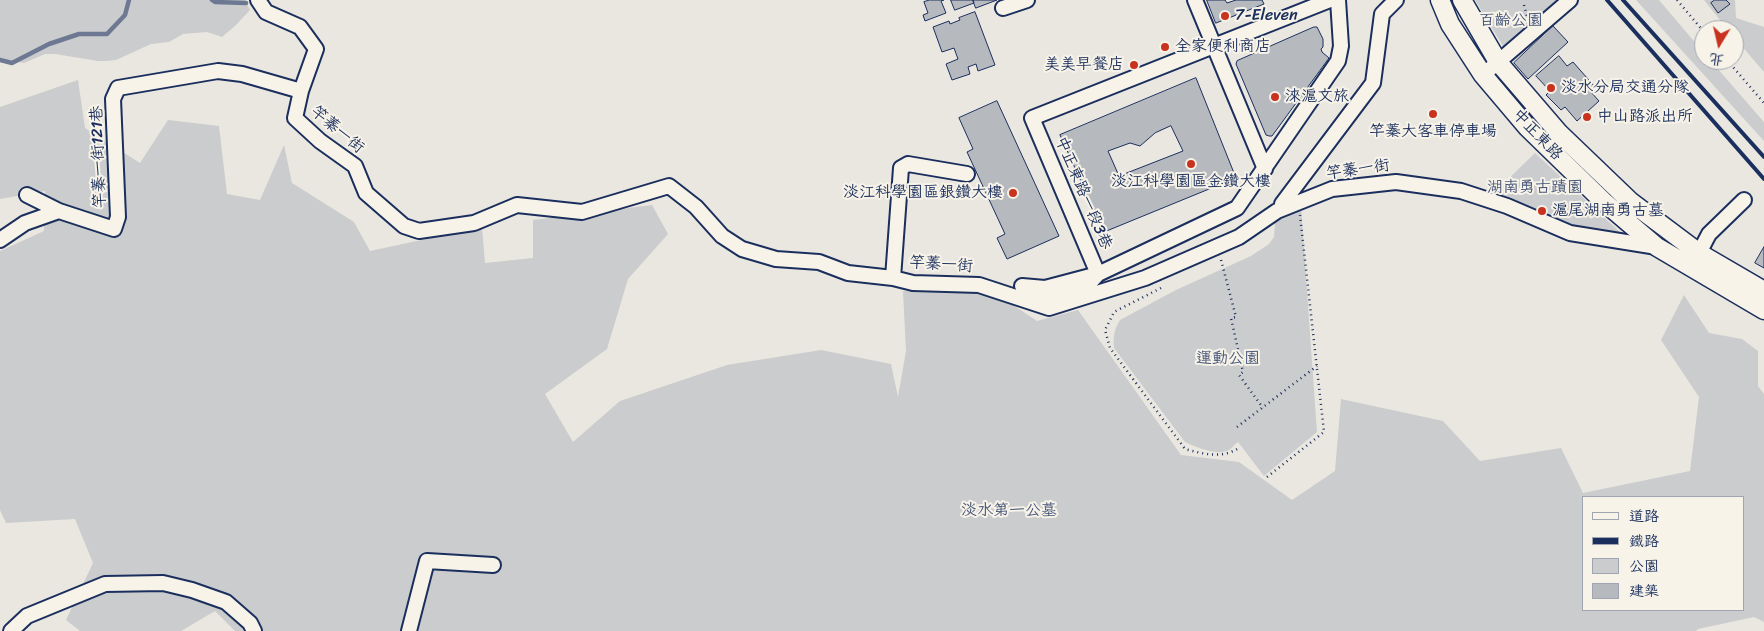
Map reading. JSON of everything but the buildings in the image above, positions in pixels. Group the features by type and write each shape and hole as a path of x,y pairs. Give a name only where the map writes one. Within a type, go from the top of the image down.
{"main road":[{"name":"中正東路","path":"1440,0 1450,24 1483,75 1527,128 1603,201 1657,247 1764,310"},
{"name":"中正東路","path":"1462,0 1498,62 1559,133 1631,202 1699,253 1764,291"}],"street":[{"path":"258,0 266,12 300,27 316,49 301,92"},
{"path":"1002,8 1027,0"},
{"path":"1194,0 1265,169"},
{"name":"中正東路一段3巷","path":"1330,0 1032,118 1098,274 1237,208 1338,61 1341,46 1338,0"},
{"path":"1282,204 1373,83 1382,14 1396,0"},
{"path":"1483,75 1570,0"},
{"name":"竿蓁一街121巷","path":"60,211 114,228 118,217 113,99 118,88 218,71 242,74 301,92"},
{"name":"竿蓁一街","path":"301,92 295,118 320,142 355,166 366,193 404,226 420,230 474,223 517,205 582,212 669,186 696,207 722,236 742,249 776,259 819,262 848,273 893,278 913,283 979,284 1008,293 1021,292 1049,308 1145,278 1239,237 1277,211 1332,189 1396,182 1461,191 1507,206 1570,233 1657,247"},
{"path":"893,278 901,168 908,164 967,174"},
{"path":"27,195 60,211"},
{"path":"1699,253 1709,234 1744,200"},
{"path":"0,240 25,223 60,211"},
{"path":"1021,292 1045,288 1098,274"},
{"path":"409,631 427,560 493,565"},
{"path":"11,631 27,616 105,584 163,582 226,602 250,623 254,631"}],"path":[{"path":"1677,0 1694,20"},
{"path":"1736,70 1764,103"},
{"path":"1267,477 1324,432 1298,202"},
{"path":"1220,257 1236,317 1231,318 1243,372 1239,375 1263,408"},
{"path":"1167,285 1114,312 1105,330 1110,348 1185,449 1210,455 1230,454 1239,448"},
{"path":"1237,427 1317,366"}],"green space":[{"path":"0,0 245,0 250,10 222,37 207,32 183,34 169,42 151,44 116,60 98,61 45,54 24,63 0,59"},
{"name":"百齡公園","path":"1475,0 1565,0 1506,51"},
{"path":"1636,0 1659,0 1694,41 1694,64"},
{"path":"1704,0 1735,0 1736,18 1742,20 1720,20"},
{"path":"1744,21 1764,27 1764,72 1744,49"},
{"path":"1700,70 1719,70 1764,122 1764,141"},
{"name":"淡水第一公墓","path":"78,80 85,128 140,163 168,120 219,126 227,194 260,200 284,145 292,183 354,222 370,251 482,227 485,263 533,258 533,220 652,205 668,234 628,279 607,349 545,394 573,442 620,401 727,365 821,350 891,364 898,397 906,351 903,291 964,290 1004,299 1037,321 1078,310 1181,455 1239,462 1292,500 1335,471 1341,399 1443,421 1480,461 1561,448 1583,493 1690,471 1699,397 1661,340 1684,295 1709,333 1742,339 1758,351 1758,386 1764,394 1764,622 1754,617 1696,631 261,631 256,623 242,631 235,631 215,611 181,631 80,631 66,620 93,563 75,519 6,523 0,510 0,251 44,231 45,191 0,199 0,107"},
{"name":"湖南勇古蹟園","path":"1535,153 1623,235 1573,229 1503,202 1496,191"},
{"name":"運動公園","path":"1301,207 1317,432 1264,476 1238,442 1229,450 1218,452 1206,450 1185,442 1114,348 1114,337 1120,320 1176,290 1251,256 1269,244 1274,237 1275,222"}],"waterway":[{"path":"0,60 12,63 49,44 79,34 107,34 125,15 129,0"},
{"path":"212,0 215,2 246,3"}],"railway":[{"path":"1607,0 1764,179"},
{"path":"1623,0 1764,157"}],"place":[{"name":"7-Eleven","path":"1225,16"},
{"name":"全家便利商店","path":"1165,47"},
{"name":"美美早餐店","path":"1134,65"},
{"name":"淡水分局交通分隊","path":"1551,88"},
{"name":"淶滬文旅","path":"1275,97"},
{"name":"竿蓁大客車停車場","path":"1433,114"},
{"name":"中山路派出所","path":"1587,117"},
{"name":"淡江科學園區金鑽大樓","path":"1191,164"},
{"name":"淡江科學園區銀鑽大樓","path":"1013,193"},
{"name":"滬尾湖南勇古墓","path":"1542,211"}]}
